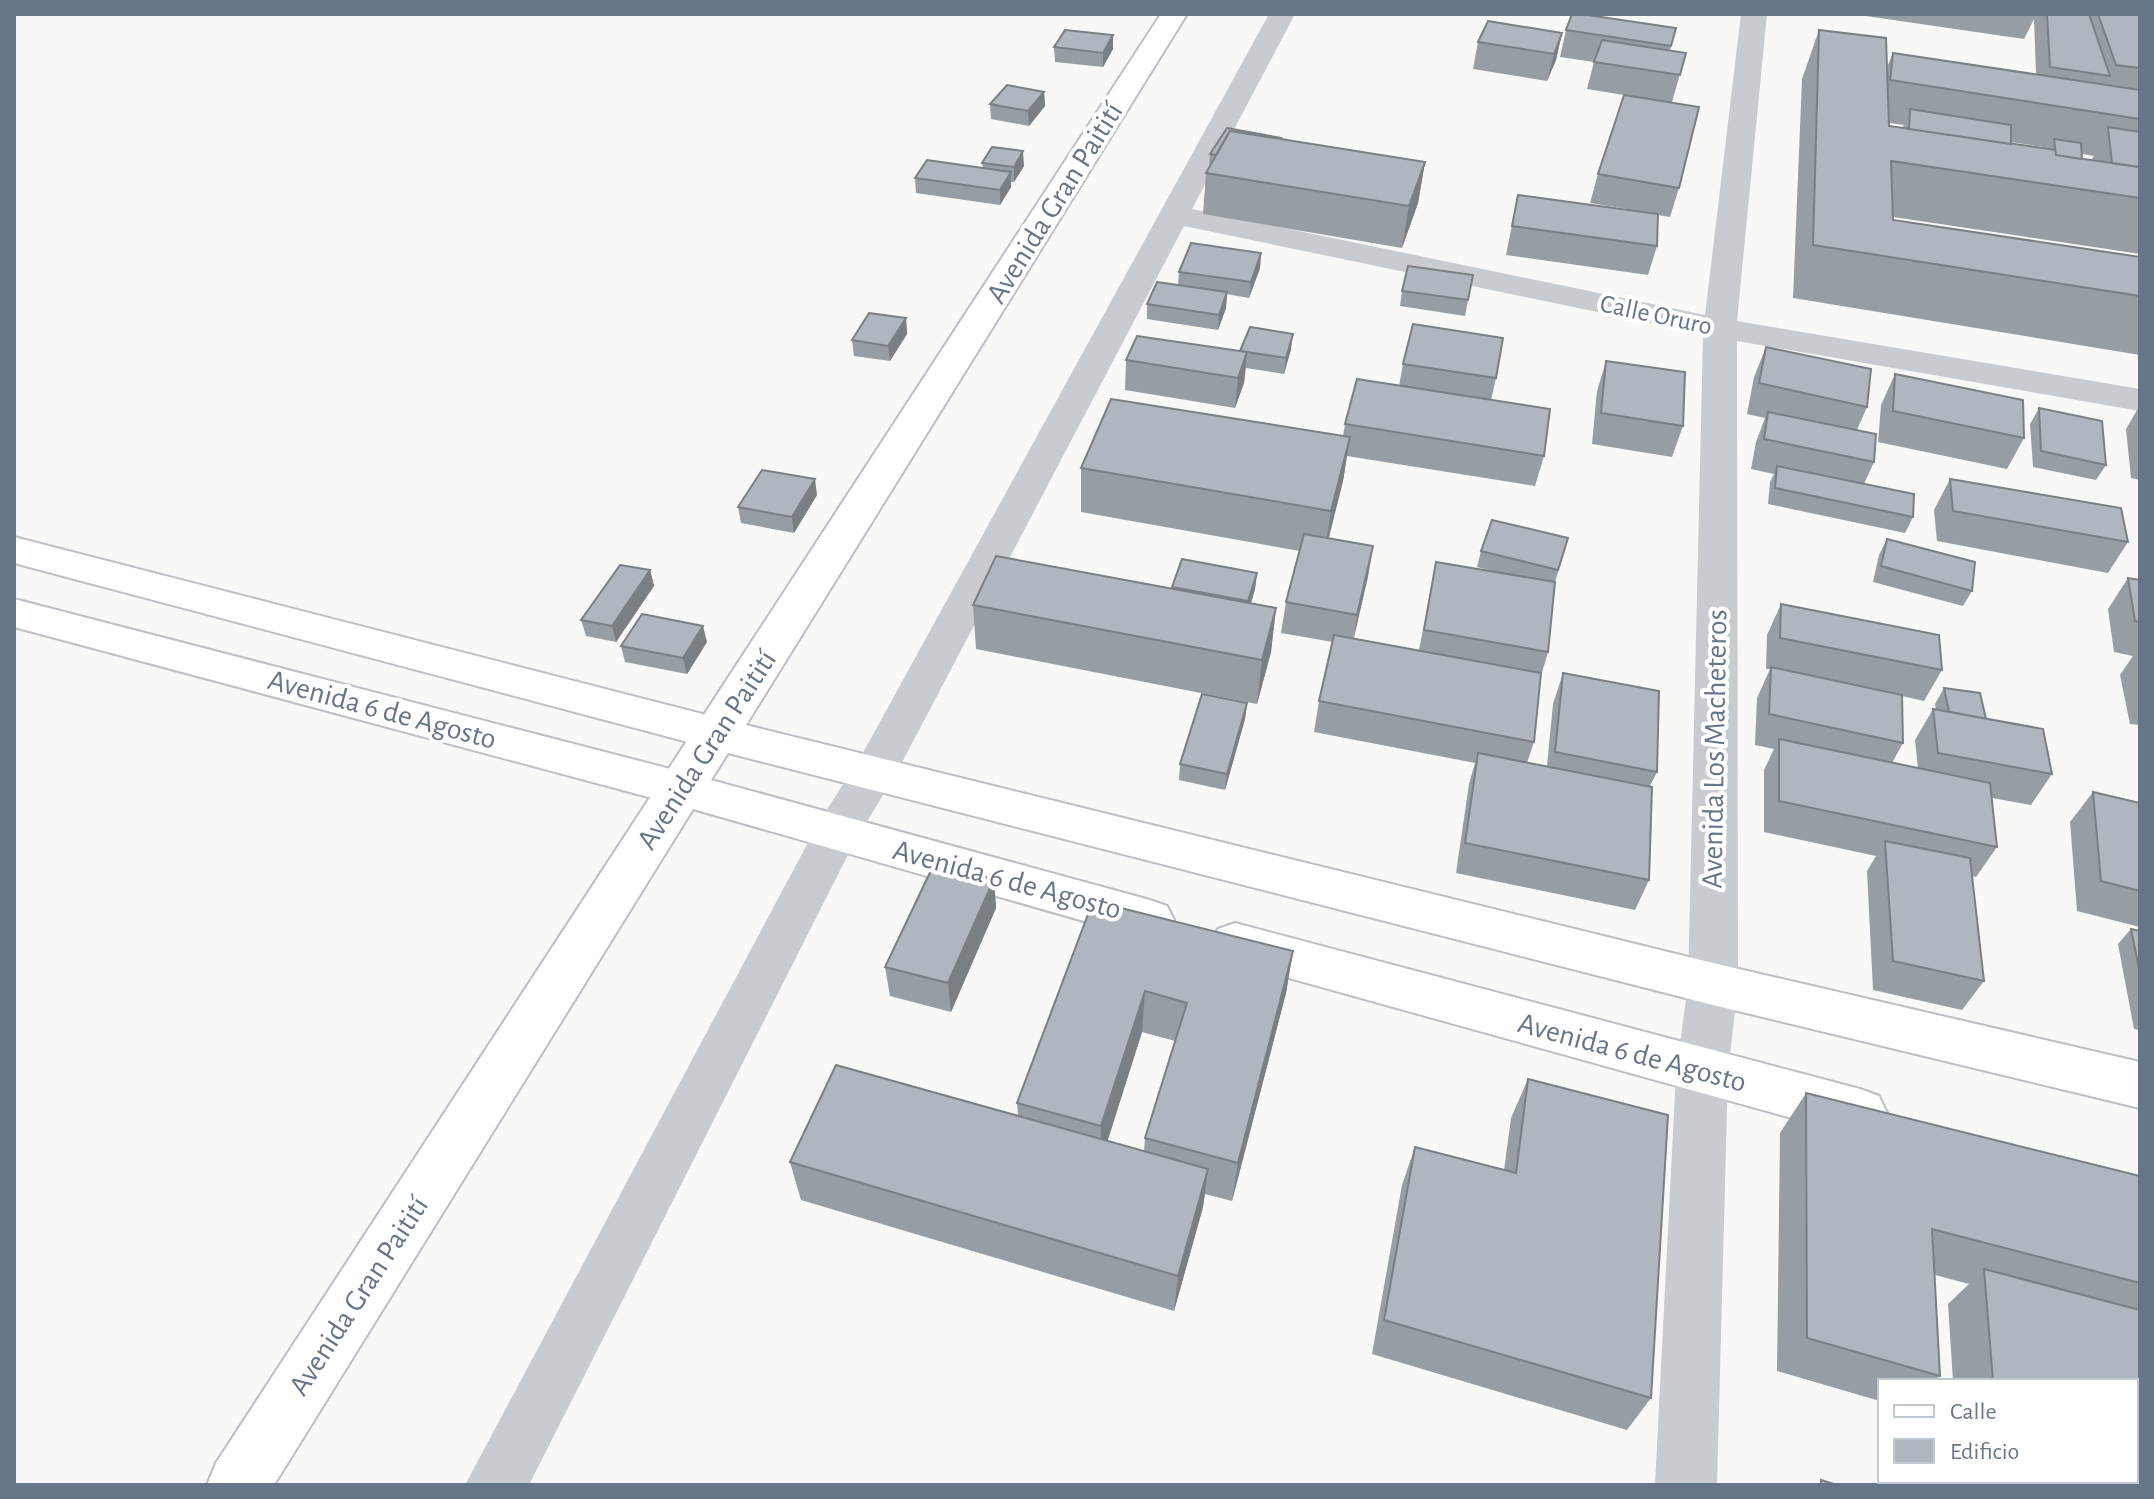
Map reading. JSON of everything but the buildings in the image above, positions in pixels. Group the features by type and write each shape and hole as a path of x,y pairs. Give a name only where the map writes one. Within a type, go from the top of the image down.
{"main road":[{"name":"Avenida Gran Paitití","path":"238,1485 1174,14"},
{"name":"Avenida 6 de Agosto","path":"14,550 718,734 1713,984 2140,1085"},
{"path":"34,618 110,575"},
{"name":"Avenida 6 de Agosto","path":"34,618 682,789 1702,1073 1899,1123"}],"street":[{"path":"496,1485 836,833 875,772 1282,14"},
{"name":"Avenida Los Macheteros","path":"1686,1485 1702,1073 1713,984 1720,328 1754,14"},
{"name":"Calle Oruro","path":"1176,215 1720,328 2140,400"}]}
